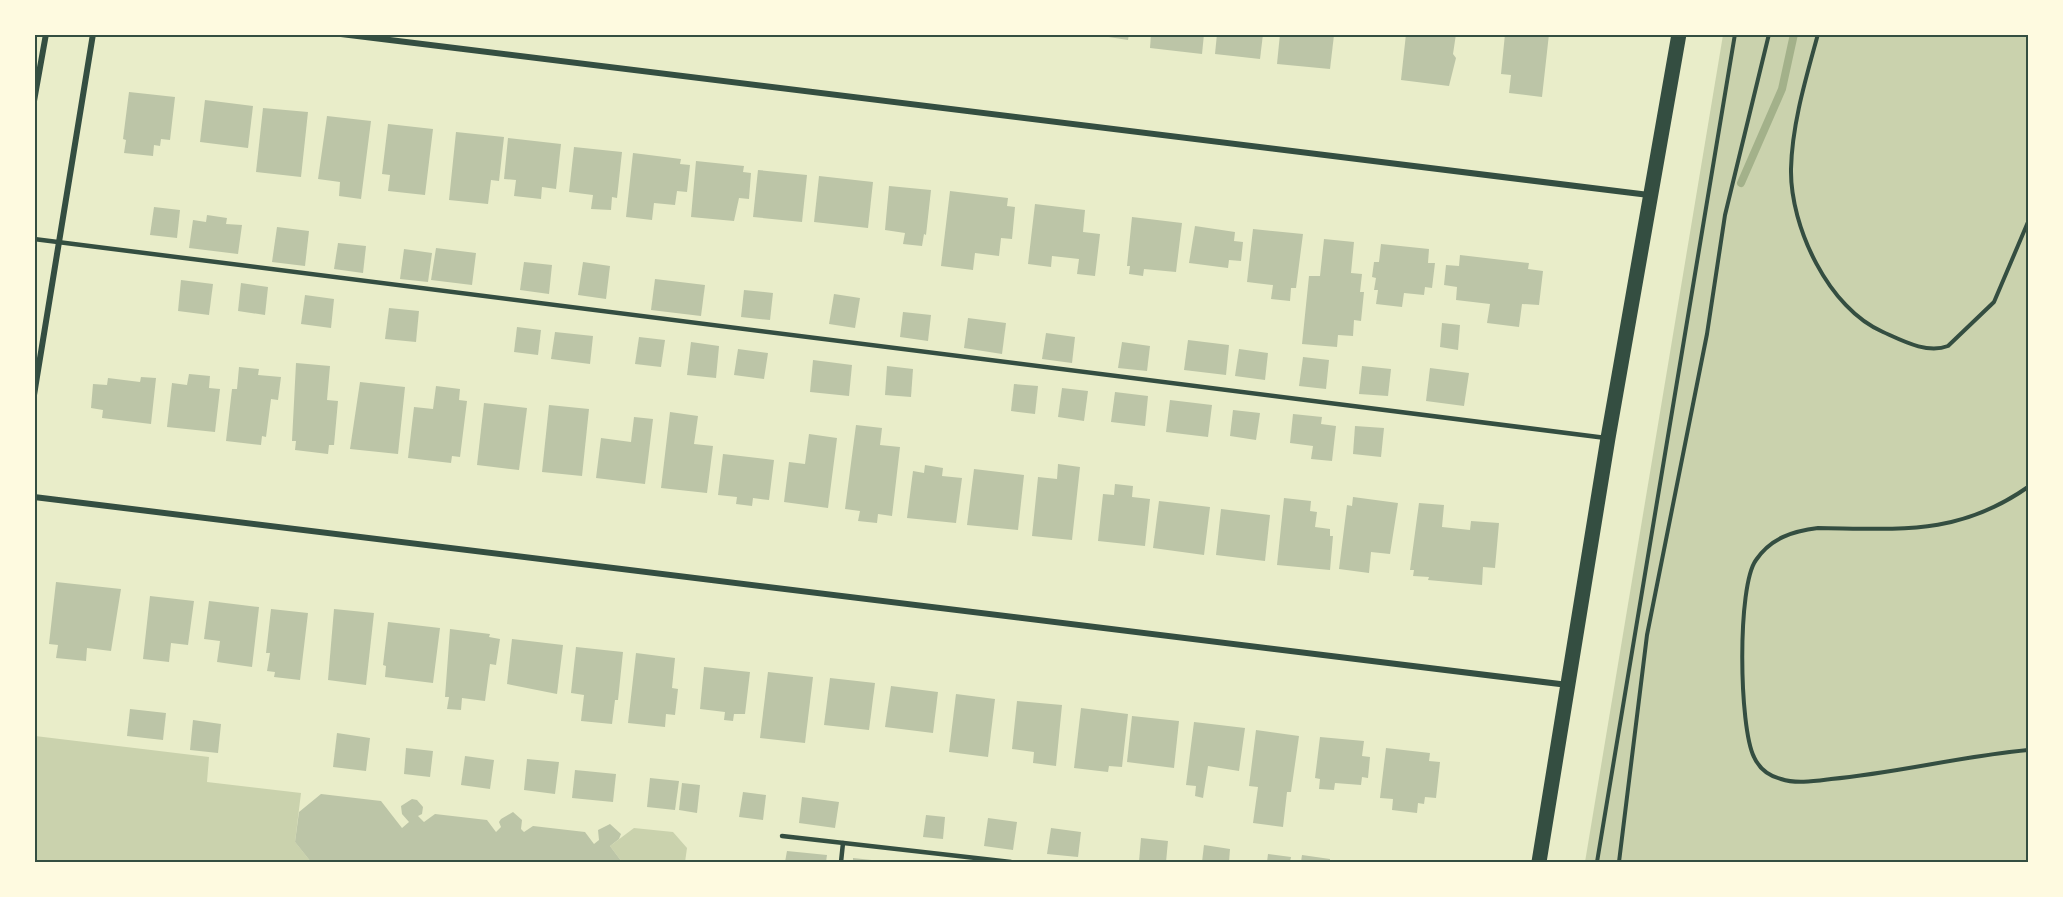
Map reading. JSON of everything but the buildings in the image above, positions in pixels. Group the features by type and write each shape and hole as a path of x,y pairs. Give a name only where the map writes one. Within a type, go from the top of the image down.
{"main road":[{"path":"1539,862 1649,195 1679,34"}],"street":[{"path":"34,101 46,34"},
{"path":"34,395 61,243 93,34"},
{"path":"341,34 1649,195"},
{"path":"34,497 1568,685"}],"lane":[{"path":"34,239 1608,438"},
{"path":"782,836 1011,862"},
{"path":"841,862 843,843"}],"path":[{"path":"1597,862 1735,34"},
{"path":"1619,862 1647,635 1707,334 1725,214 1768,34"},
{"path":"1818,34 1797,124 1791,169 1794,198 1811,249 1828,285 1856,318 1880,331 1925,348 1939,349 1948,346 1994,302 2028,222"},
{"path":"2028,487 1984,513 1942,526 1818,528 1798,531 1773,543 1755,561 1746,587 1744,694 1747,733 1754,757 1765,772 1782,780 1812,781 1845,778 1986,754 2028,750"}],"green space":[{"path":"1723,35 2028,35 2028,862 1585,862"},
{"path":"35,736 209,757 207,782 301,793 295,842 311,862 35,862"},
{"path":"634,828 673,832 687,848 685,862 622,862 610,846"}],"waterway":[{"path":"1741,183 1782,89 1794,34"}]}
